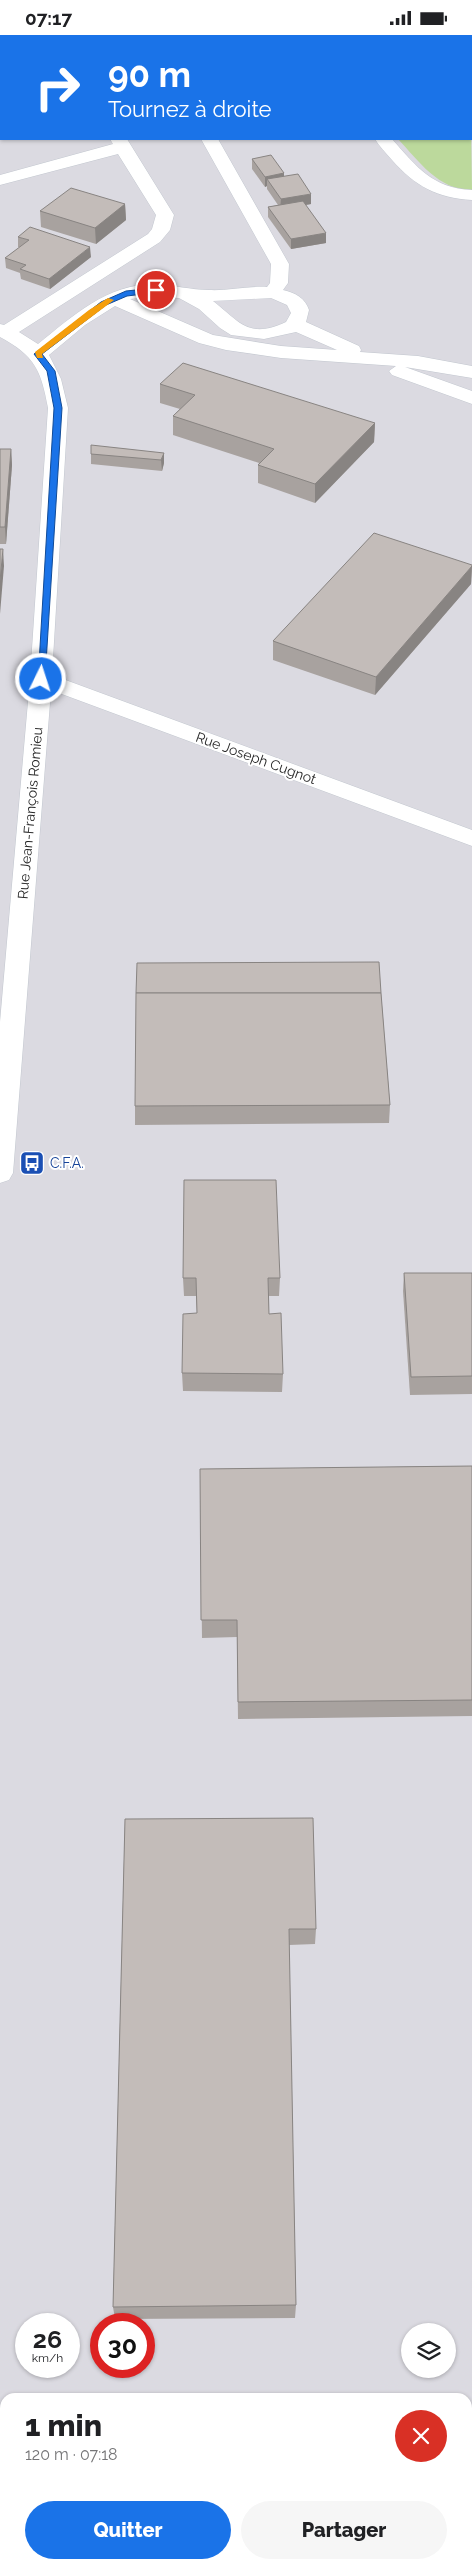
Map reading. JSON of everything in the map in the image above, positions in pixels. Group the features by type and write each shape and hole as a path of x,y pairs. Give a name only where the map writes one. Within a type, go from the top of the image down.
{"street":[{"path":"211,140 280,264 280,283 272,293"},
{"path":"384,140 426,185 447,193 472,195"},
{"path":"0,180 120,143 165,215 161,230 154,238 3,331"},
{"path":"38,354 92,311 113,298 140,291 156,290 186,295 272,293 293,300 300,308 300,316 294,324 269,334 238,331 226,325 211,309 186,295"},
{"path":"113,298 206,339 226,344 280,352 418,362 472,372"},
{"path":"294,324 369,358 472,398"},
{"name":"Rue Jean-François Romieu","path":"0,1173 41,679 58,408 51,371 38,354 21,340 3,331"},
{"name":"Rue Joseph Cugnot","path":"41,679 472,838"}],"shaded area":[{"path":"0,140 472,140 472,2393 0,2393"}],"green space":[{"path":"399,140 471,140 472,190 460,189 439,180"}],"building":[{"path":"271,155 284,173 265,177 252,159"},
{"path":"298,174 311,194 281,199 267,179"},
{"path":"71,188 125,204 95,228 40,211"},
{"path":"303,201 326,233 291,239 268,207"},
{"path":"30,227 90,247 49,279 20,269 26,265 5,258 29,240 18,237"},
{"path":"183,363 375,423 315,484 258,465 274,449 173,416 195,395 160,384"},
{"path":"91,445 164,453 161,460 91,454"},
{"path":"0,449 11,449 5,527 0,527"},
{"path":"374,533 472,566 376,677 273,641"},
{"path":"0,549 3,549 0,581"},
{"path":"379,962 381,993 136,993 137,963"},
{"path":"136,993 381,993 390,1105 135,1106"},
{"path":"184,1180 276,1180 280,1278 268,1278 269,1314 281,1313 283,1374 182,1373 183,1314 197,1313 196,1278 183,1278"},
{"path":"404,1273 472,1273 472,1376 411,1377"},
{"path":"472,1466 472,1700 238,1702 237,1620 201,1620 200,1469"},
{"path":"313,1818 316,1929 289,1929 296,2305 113,2307 125,1819"}],"slow traffic":[{"path":"40,356 38,354 92,311 111,300"}],"place":[{"name":"C.F.A.","path":"32,1163"}],"route":[{"path":"41,679 58,408 51,371 38,354 103,303 126,293 156,290"}]}
